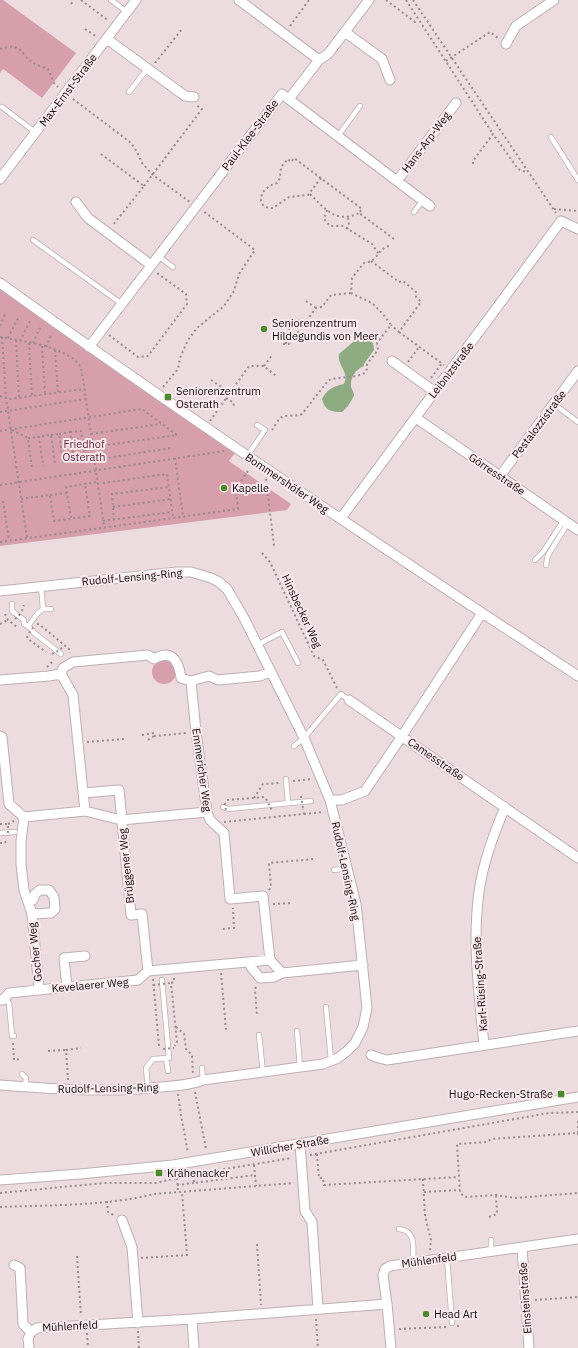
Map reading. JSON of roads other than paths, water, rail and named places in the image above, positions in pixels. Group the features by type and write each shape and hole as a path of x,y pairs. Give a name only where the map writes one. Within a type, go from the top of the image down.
{"street":[{"name":"Max-Ernst-Straße","path":"0,179 136,0"},
{"path":"289,100 319,60 328,54 369,0"},
{"path":"244,1 284,34 319,60"},
{"path":"506,44 516,26 549,1"},
{"path":"345,32 382,59 390,80"},
{"path":"105,41 185,96 194,97"},
{"name":"Paul-Klee-Straße","path":"89,347 282,94 426,203"},
{"name":"Hans-Arp-Weg","path":"397,181 456,103"},
{"path":"76,202 88,218 150,266"},
{"name":"Leibnizstraße","path":"341,518 561,221 578,229"},
{"name":"Bommershöfer Weg","path":"0,283 89,347 206,426 251,459 578,676"},
{"path":"392,361 435,392"},
{"name":"Pestalozzistraße","path":"500,476 578,372"},
{"name":"Görresstraße","path":"416,418 578,530"},
{"name":"Rudolf-Lensing-Ring","path":"0,590 191,572 211,578 219,582 227,589 304,738 330,800 356,904 367,1008 364,1028 355,1043 338,1058 323,1064 203,1080 194,1084 148,1089 69,1090 0,1085"},
{"path":"330,800 342,800 365,790 482,613"},
{"path":"85,811 73,695 61,674 63,668 73,662 148,655 154,659 159,656 168,655 176,659 180,666 182,678 191,681 209,676 218,680 260,676 270,672"},
{"path":"0,680 61,674"},
{"name":"Emmericher Weg","path":"191,681 196,732 207,812 210,820 224,833 230,899 264,901 270,960"},
{"name":"Camesstraße","path":"349,700 578,858"},
{"path":"0,736 2,737 9,804 20,825 85,811 121,820 207,812"},
{"path":"83,793 119,790 121,820"},
{"name":"Karl-Rüsing-Straße","path":"484,1045 480,1027 476,948 479,892 485,862 496,828 505,807"},
{"name":"Brüggener Weg","path":"121,820 131,915 142,914 150,974"},
{"name":"Gocher Weg","path":"20,825 21,864 24,890 32,914 39,990"},
{"name":"Gocher Weg","path":"28,901 33,900 35,894 44,890 49,890 54,897 55,909 51,913 32,914"},
{"path":"67,987 64,958 85,956"},
{"path":"270,960 282,973"},
{"name":"Kevelaerer Weg","path":"3,999 9,993 138,980 150,974 221,964 270,960"},
{"path":"251,962 251,967 260,978 274,977 282,973 362,965"},
{"name":"Karl-Rüsing-Straße","path":"371,1055 387,1060 578,1031"},
{"name":"Willicher Straße","path":"0,1180 173,1165 578,1098"},
{"path":"300,1144 305,1211 312,1222 317,1309"},
{"path":"122,1220 132,1247 138,1322"},
{"name":"Mühlenfeld","path":"14,1265 20,1268 23,1324 30,1332 37,1328 192,1320 387,1304 383,1275 385,1269 390,1266 578,1239"},
{"name":"Einsteinstraße","path":"522,1247 529,1348"},
{"path":"387,1304 391,1348"},
{"path":"192,1320 194,1348"},
{"path":"29,1348 28,1339 30,1332"}],"lane":[{"path":"111,0 127,12"},
{"path":"129,92 148,70"},
{"path":"338,136 360,106"},
{"path":"2,107 35,132"},
{"path":"551,137 578,180"},
{"path":"414,212 426,203"},
{"path":"33,240 122,304"},
{"path":"158,256 173,267"},
{"path":"554,404 578,422"},
{"path":"251,459 265,430 257,425"},
{"path":"535,560 543,552 566,521"},
{"path":"546,565 548,555 566,521"},
{"path":"41,586 44,609"},
{"path":"12,604 12,610 24,620 24,624 61,654"},
{"path":"28,626 38,613 44,609 51,609"},
{"path":"257,645 282,632 298,663"},
{"name":"Camesstraße","path":"304,738 341,694 349,700"},
{"path":"294,746 304,738"},
{"path":"286,778 288,803"},
{"path":"225,807 228,809 312,801"},
{"path":"0,833 20,825"},
{"path":"334,870 347,868"},
{"path":"148,1089 145,1067 153,1059 169,1058 162,980"},
{"path":"3,999 9,1003 13,1036"},
{"path":"326,1007 331,1060"},
{"path":"297,1031 300,1067"},
{"path":"259,1035 263,1073"},
{"path":"166,1058 168,1070"},
{"path":"202,1068 203,1080"},
{"path":"22,1074 26,1078 25,1087"},
{"path":"399,1229 412,1235 413,1262"},
{"path":"491,1240 491,1251"},
{"path":"447,1258 452,1323"}],"place":[{"name":"Seniorenzentrum Hildegundis von Meer","path":"264,329"},
{"name":"Seniorenzentrum Osterath","path":"168,397"},
{"name":"Kapelle","path":"224,488"},
{"name":"Hugo-Recken-Straße","path":"561,1094"},
{"name":"Krähenacker","path":"159,1173"},
{"name":"Head Art","path":"426,1314"}],"park label":[{"name":"Friedhof Osterath","path":"84,450"}]}
